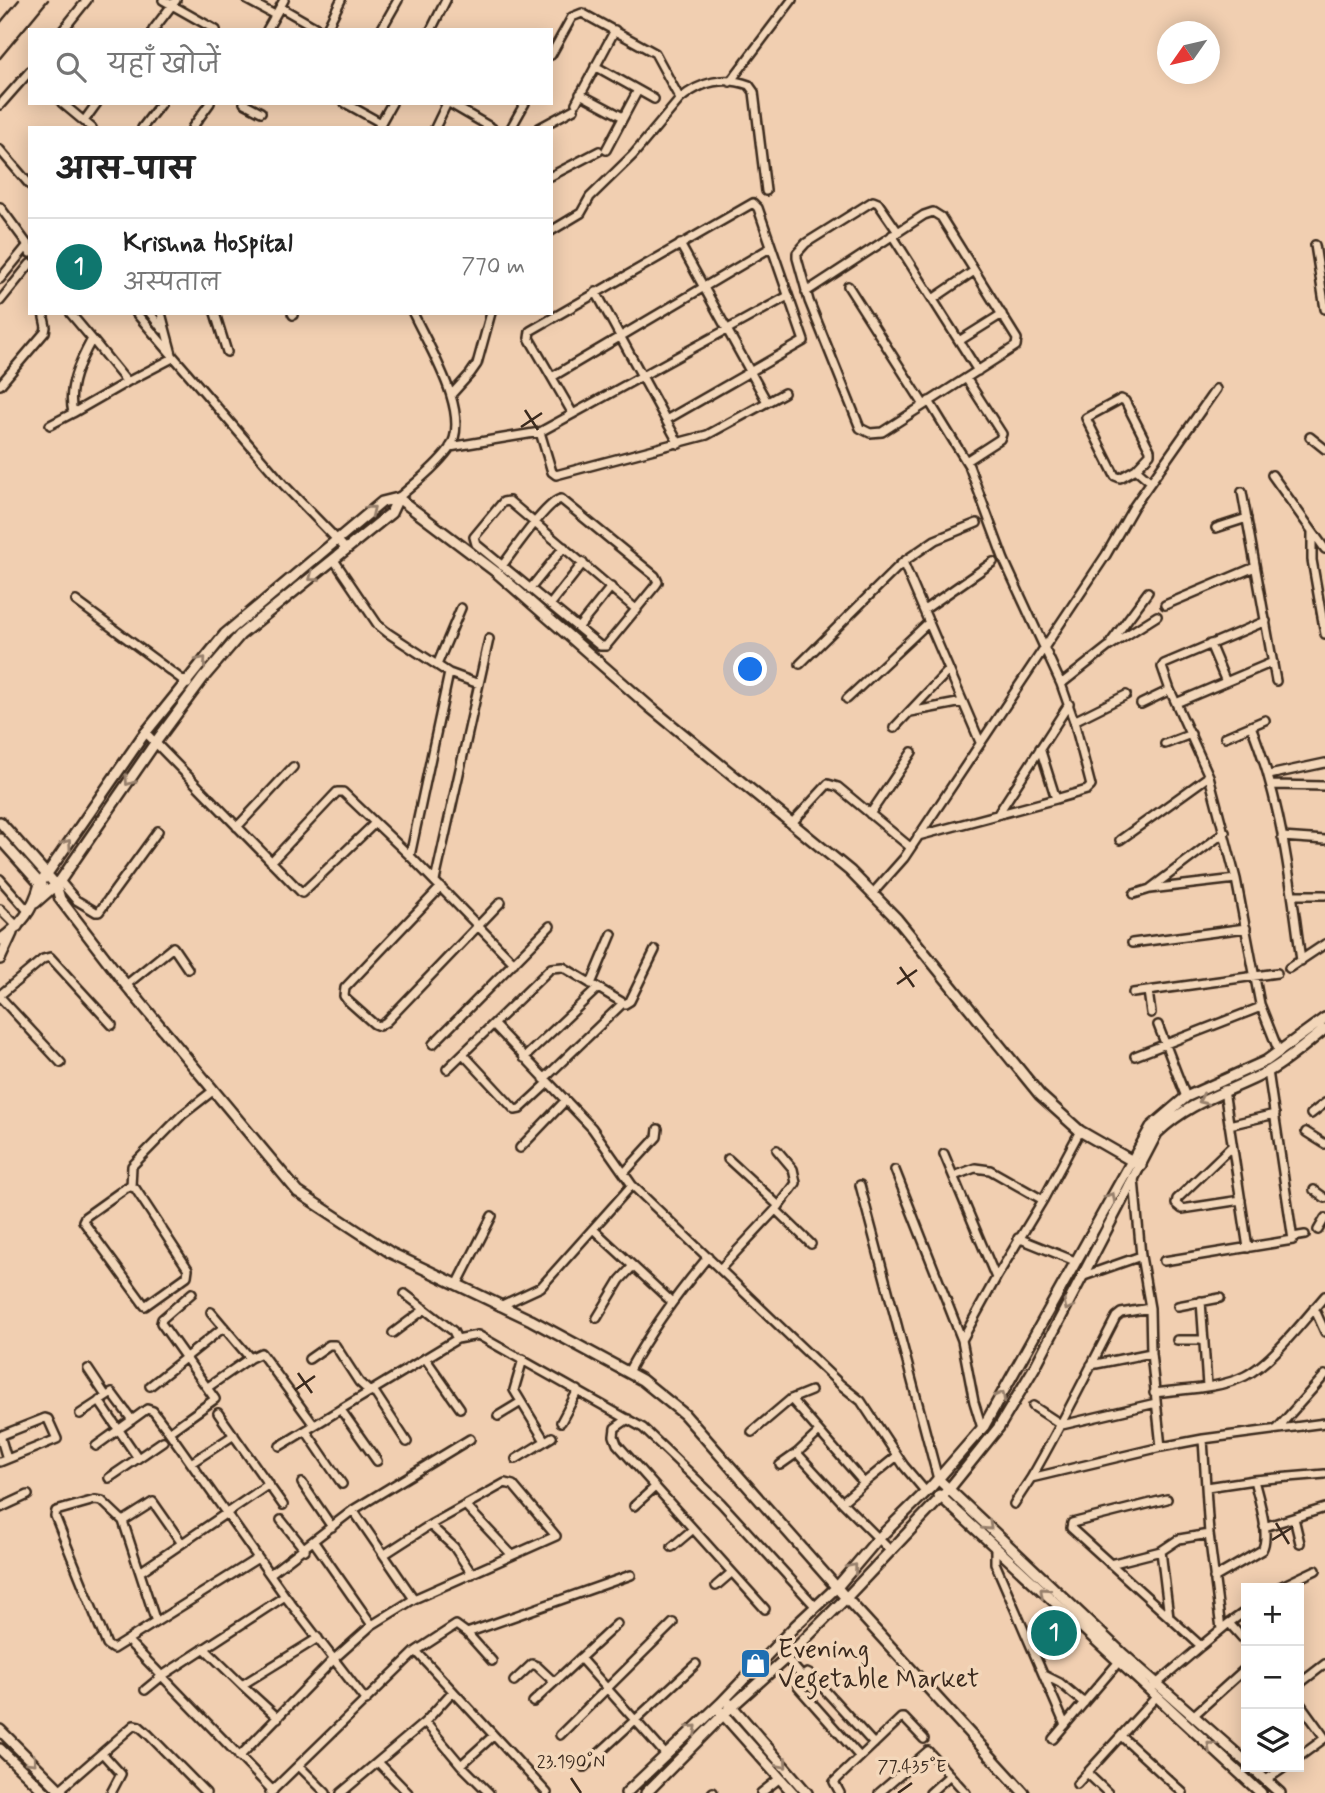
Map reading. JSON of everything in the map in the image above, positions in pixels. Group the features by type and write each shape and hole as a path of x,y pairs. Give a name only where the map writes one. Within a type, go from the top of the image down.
{"street":[{"path":"65,28 87,0"},
{"path":"163,0 174,3 212,28"},
{"path":"247,0 275,15"},
{"path":"327,28 341,0"},
{"path":"382,28 398,0"},
{"path":"433,28 446,0"},
{"path":"727,82 792,0"},
{"path":"155,28 174,3"},
{"path":"268,28 282,4 317,28"},
{"path":"553,51 572,17 579,13 650,50 659,58 681,99"},
{"path":"542,126 575,106 615,30"},
{"path":"595,66 654,99"},
{"path":"0,105 28,75"},
{"path":"553,231 581,214 590,197 633,155 681,99 698,86 711,82 747,84 754,92 766,191"},
{"path":"553,175 602,150 638,90"},
{"path":"580,94 623,117"},
{"path":"64,105 90,126"},
{"path":"84,121 96,105"},
{"path":"144,126 159,105"},
{"path":"193,126 208,105"},
{"path":"248,105 261,112"},
{"path":"348,105 379,126 391,105"},
{"path":"436,126 447,105"},
{"path":"452,105 488,126"},
{"path":"512,126 523,105"},
{"path":"0,150 28,183"},
{"path":"806,292 895,234 924,215 933,212 941,217 1018,343 1016,346 882,432 870,433 860,428 806,292 797,253 806,243 873,201 878,203 895,234 933,299 978,370"},
{"path":"573,414 528,333 750,203 758,208 804,341 666,420"},
{"path":"0,206 28,248"},
{"path":"680,244 767,402"},
{"path":"1315,245 1322,274 1325,309"},
{"path":"552,377 770,248"},
{"path":"0,279 28,250"},
{"path":"0,301 28,266"},
{"path":"933,299 974,271"},
{"path":"848,286 966,461 1004,560 1069,704 1091,786 1087,790 1056,799 918,836"},
{"path":"596,292 679,444"},
{"path":"450,447 540,432 788,296"},
{"path":"959,341 1002,314"},
{"path":"0,385 45,332 43,315"},
{"path":"72,315 127,382"},
{"path":"138,315 284,485 346,549"},
{"path":"151,315 165,333"},
{"path":"161,315 173,358"},
{"path":"216,315 227,352"},
{"path":"35,903 58,883 155,743 240,635 391,513 398,498 450,447 455,426 451,395 414,315"},
{"path":"419,326 420,315"},
{"path":"451,395 477,364 490,315"},
{"path":"73,413 72,385 92,339"},
{"path":"50,425 173,358"},
{"path":"966,378 1002,434 1000,439 966,461"},
{"path":"872,894 918,836 1106,555 1133,506 1216,389"},
{"path":"540,432 552,472 556,475 707,435 784,393"},
{"path":"1121,399 1125,401 1150,450 1150,454 1136,469 1120,478 1115,476 1086,418 1121,399"},
{"path":"1310,437 1325,449"},
{"path":"1136,469 1151,482"},
{"path":"1272,475 1325,549"},
{"path":"1242,492 1276,681"},
{"path":"0,959 15,929 35,903 40,884 145,732 232,626 382,502 398,498"},
{"path":"398,498 535,600 651,708 850,872 897,919 1040,1095 1080,1131 1141,1166"},
{"path":"502,566 536,523 556,500 564,500 658,582 637,610 604,647 550,605 535,600 530,589 502,566 476,544 474,537 506,500 536,523 637,610"},
{"path":"1216,528 1247,517"},
{"path":"800,664 903,562 935,540 977,523"},
{"path":"1312,531 1312,560 1325,634"},
{"path":"530,589 564,547"},
{"path":"334,560 379,625 388,633 449,673 480,684"},
{"path":"903,562 980,742"},
{"path":"924,610 993,562"},
{"path":"550,605 583,563"},
{"path":"1166,605 1255,567"},
{"path":"578,628 611,587"},
{"path":"1108,647 1148,592"},
{"path":"76,601 195,690"},
{"path":"437,665 461,608"},
{"path":"1061,684 1108,647 1157,616"},
{"path":"1266,621 1162,665 1170,690 1209,776 1236,879 1261,1007 1279,1052"},
{"path":"846,699 929,622"},
{"path":"489,639 438,884 345,988 344,996 374,1024 383,1024 501,902"},
{"path":"1210,645 1226,682"},
{"path":"1176,703 1273,662"},
{"path":"894,728 949,670"},
{"path":"410,856 449,673"},
{"path":"1141,704 1170,690"},
{"path":"1074,721 1126,695"},
{"path":"909,712 963,702"},
{"path":"998,814 1069,704"},
{"path":"1225,737 1265,720"},
{"path":"1251,726 1272,785 1293,895 1301,961"},
{"path":"145,732 299,892 305,893 375,823"},
{"path":"1165,744 1191,734"},
{"path":"1040,748 1056,799"},
{"path":"870,814 912,751"},
{"path":"1269,775 1325,763"},
{"path":"237,827 293,767"},
{"path":"1120,840 1209,776"},
{"path":"792,823 828,784 838,788 910,847"},
{"path":"1272,785 1325,786"},
{"path":"271,862 337,793 343,792 410,856 514,963"},
{"path":"0,822 47,875 76,900 96,912 99,912 158,831"},
{"path":"1150,889 1225,832"},
{"path":"1282,837 1325,840"},
{"path":"0,839 48,894 60,900 210,1093 298,1192 391,1254 531,1320 642,1380 684,1414 846,1598 1024,1793"},
{"path":"0,879 29,912"},
{"path":"1133,894 1150,889 1236,879"},
{"path":"58,883 60,900"},
{"path":"1293,895 1325,895"},
{"path":"0,909 15,929"},
{"path":"433,1044 550,926"},
{"path":"1132,943 1246,928"},
{"path":"0,940 15,929"},
{"path":"524,1058 594,986 612,934"},
{"path":"1289,968 1325,944"},
{"path":"126,985 173,947 188,969"},
{"path":"464,1055 515,1110 520,1109 622,1004 630,1001 654,950"},
{"path":"61,1063 0,996 43,959 50,957 112,1025"},
{"path":"447,1069 556,966 563,967 622,1004"},
{"path":"1133,993 1277,973"},
{"path":"1148,991 1152,1013"},
{"path":"1135,1056 1261,1007"},
{"path":"651,1791 724,1715 729,1702 815,1606 838,1586 877,1539 932,1486 982,1428 1151,1127 1186,1097 1265,1061 1325,1017"},
{"path":"494,1025 592,1128 632,1185 861,1401 897,1456 1155,1689 1261,1793"},
{"path":"1157,1026 1186,1097"},
{"path":"626,1793 717,1707 729,1702 786,1658 949,1489 999,1427 1084,1276 1152,1140 1171,1119 1191,1106 1268,1071 1325,1029"},
{"path":"1164,1261 1291,1242 1293,1237 1268,1071"},
{"path":"1224,1090 1248,1248"},
{"path":"131,1187 132,1166 182,1115 210,1093"},
{"path":"520,1148 565,1101"},
{"path":"1311,1114 1325,1103"},
{"path":"1229,1125 1275,1114"},
{"path":"625,1172 657,1138 658,1129"},
{"path":"962,1340 1080,1131"},
{"path":"1306,1132 1325,1144"},
{"path":"1232,1146 1176,1201 1177,1206 1182,1209 1241,1200"},
{"path":"721,1268 794,1188 797,1179 793,1168 777,1150"},
{"path":"944,1154 996,1278"},
{"path":"727,1159 811,1244"},
{"path":"954,1175 975,1168 990,1170 1043,1200"},
{"path":"895,1170 962,1340 982,1428"},
{"path":"1134,1179 1150,1308 1151,1353 1160,1447"},
{"path":"500,1306 541,1287 632,1185"},
{"path":"860,1185 932,1486"},
{"path":"131,1187 135,1188 188,1269 187,1276 145,1306 83,1221 95,1209 131,1187"},
{"path":"1314,1190 1325,1198"},
{"path":"457,1285 492,1216"},
{"path":"1318,1230 1325,1218"},
{"path":"593,1229 672,1302"},
{"path":"1293,1237 1305,1235"},
{"path":"1018,1238 1075,1261"},
{"path":"1084,1276 1142,1256"},
{"path":"628,1372 643,1344 672,1302 708,1257"},
{"path":"597,1318 620,1280 633,1266"},
{"path":"169,1432 215,1401 215,1397 161,1321 192,1293"},
{"path":"405,1294 453,1331 457,1339"},
{"path":"1154,1393 1237,1379 1257,1368 1325,1296"},
{"path":"1178,1306 1220,1298"},
{"path":"1201,1301 1207,1386"},
{"path":"1014,1504 1062,1424 1116,1317 1121,1313 1150,1308"},
{"path":"1314,1308 1325,1332"},
{"path":"393,1333 425,1310"},
{"path":"211,1312 250,1358"},
{"path":"150,1386 224,1327"},
{"path":"280,1446 457,1339 478,1335 643,1429 692,1474 815,1606"},
{"path":"1177,1339 1204,1340"},
{"path":"309,1359 329,1345 335,1345 359,1382 371,1391 407,1442"},
{"path":"208,1387 250,1358 259,1353 264,1354 314,1425"},
{"path":"1091,1364 1151,1353"},
{"path":"425,1358 460,1408"},
{"path":"516,1459 548,1439 513,1387 523,1359"},
{"path":"88,1369 119,1430 138,1458"},
{"path":"1276,1430 1325,1375"},
{"path":"561,1422 578,1390"},
{"path":"752,1432 791,1399 811,1391"},
{"path":"80,1414 114,1393 132,1420"},
{"path":"791,1399 864,1483"},
{"path":"498,1416 521,1402"},
{"path":"1033,1406 1062,1424 1156,1403"},
{"path":"96,1446 150,1409 366,1701"},
{"path":"341,1409 377,1461"},
{"path":"218,1413 283,1505"},
{"path":"48,1419 57,1439 4,1460 2,1435 48,1419"},
{"path":"628,1419 615,1429 615,1440 654,1488 765,1609"},
{"path":"1031,1478 1160,1447 1325,1423"},
{"path":"306,1431 342,1484"},
{"path":"780,1465 819,1432"},
{"path":"191,1463 234,1435"},
{"path":"270,1574 353,1510 470,1439"},
{"path":"1203,1439 1209,1534 1222,1629"},
{"path":"109,1478 163,1441"},
{"path":"797,1453 891,1551"},
{"path":"842,1502 897,1456"},
{"path":"1207,1488 1254,1480 1325,1474"},
{"path":"1214,1578 1262,1550 1265,1544 1254,1480"},
{"path":"302,1483 332,1527"},
{"path":"240,1757 334,1659 372,1625 414,1599 556,1536 513,1485 505,1483 385,1554"},
{"path":"140,1572 269,1484"},
{"path":"932,1486 949,1489 1121,1659"},
{"path":"634,1506 654,1488"},
{"path":"0,1508 28,1495"},
{"path":"1167,1499 1072,1523 1071,1528 1201,1646"},
{"path":"156,1622 123,1521 102,1501 95,1500 56,1511 55,1516 107,1645 113,1649 258,1558"},
{"path":"123,1521 153,1502 181,1542"},
{"path":"465,1505 512,1555"},
{"path":"1264,1527 1325,1509"},
{"path":"353,1510 414,1599"},
{"path":"1294,1518 1300,1544"},
{"path":"281,1520 304,1550"},
{"path":"430,1525 454,1547 472,1574"},
{"path":"672,1547 692,1530"},
{"path":"1110,1564 1161,1551 1179,1539 1209,1534"},
{"path":"314,1542 372,1625"},
{"path":"995,1546 995,1563 1065,1725"},
{"path":"1161,1551 1169,1617"},
{"path":"1289,1583 1316,1570"},
{"path":"716,1586 732,1573"},
{"path":"467,1633 631,1575"},
{"path":"145,1689 285,1595"},
{"path":"1077,1784 1121,1736 1155,1689 1201,1646 1241,1615"},
{"path":"560,1735 673,1623"},
{"path":"1229,1623 1241,1636"},
{"path":"533,1702 617,1624"},
{"path":"128,1642 272,1792 416,1651 456,1625 467,1633 492,1661"},
{"path":"243,1685 318,1638"},
{"path":"204,1648 278,1718"},
{"path":"416,1651 544,1792"},
{"path":"580,1658 666,1755"},
{"path":"786,1658 801,1675"},
{"path":"1053,1739 1121,1659"},
{"path":"514,1681 531,1664 537,1666 554,1682"},
{"path":"584,1767 696,1664"},
{"path":"1304,1680 1325,1664"},
{"path":"1194,1715 1241,1673"},
{"path":"860,1757 798,1687 797,1680 801,1675 811,1675 874,1744"},
{"path":"1044,1675 1060,1683 1084,1703"},
{"path":"1155,1689 1194,1715 1241,1757"},
{"path":"341,1793 425,1722 453,1691"},
{"path":"729,1702 807,1793"},
{"path":"717,1707 793,1793"},
{"path":"1304,1709 1325,1738 1304,1753"},
{"path":"840,1793 834,1782 903,1717 924,1739"},
{"path":"425,1722 489,1793"},
{"path":"0,1730 60,1792 134,1725 139,1726 206,1793"},
{"path":"461,1765 492,1736"},
{"path":"1121,1736 1183,1793"},
{"path":"0,1749 46,1793"},
{"path":"879,1793 926,1751 931,1752 966,1793"},
{"path":"103,1754 121,1774 111,1793"},
{"path":"379,1762 408,1793"},
{"path":"299,1766 326,1793"},
{"path":"1257,1772 1280,1793"},
{"path":"1266,1780 1278,1772"},
{"path":"1087,1773 1108,1793"},
{"path":"930,1793 950,1775"},
{"path":"761,1793 780,1778"}],"railway":[{"path":"0,23 19,0"},
{"path":"0,58 48,0"}],"place":[{"name":"Krishna Hospital","path":"1054,1633"},
{"name":"Evening Vegetable Market","path":"755,1663"}]}
